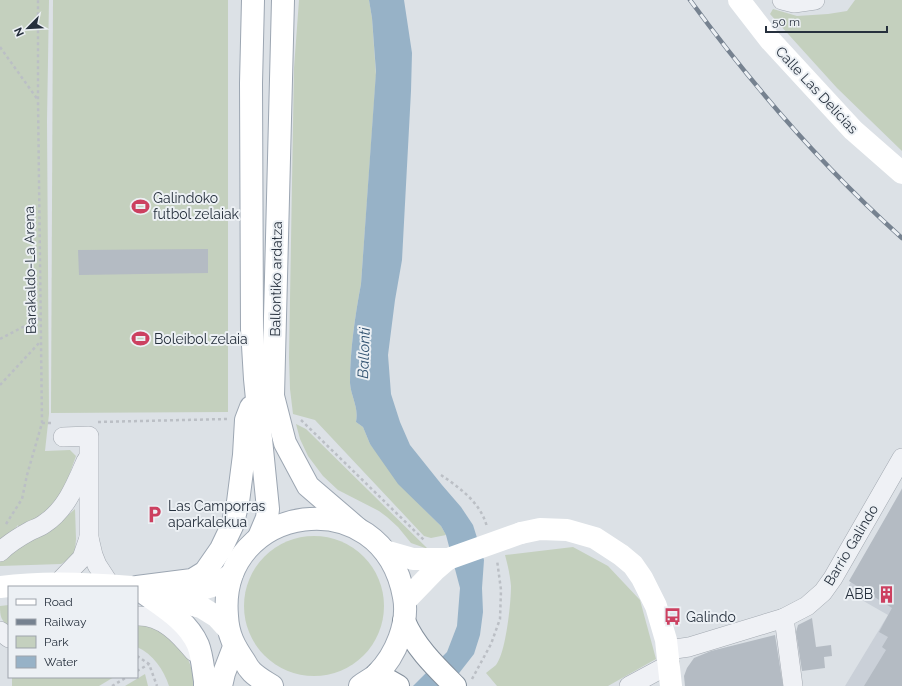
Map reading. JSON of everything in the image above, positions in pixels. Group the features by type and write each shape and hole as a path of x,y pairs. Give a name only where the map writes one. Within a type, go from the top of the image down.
{"main road":[{"name":"Ballontiko ardatza","path":"252,0 252,305 256,393 268,509 267,518 259,537"},
{"name":"Ballontiko ardatza","path":"283,0 273,396 285,444 308,486 357,528"},
{"name":"Calle Las Delicias","path":"739,0 770,40 853,130 902,173"},
{"path":"138,588 192,580 205,572 221,549 232,526 238,502 244,455 246,420 256,393"},
{"path":"221,686 231,638 225,601 232,574 243,554 259,537 282,524 307,518 333,519 357,528 372,538 385,551 395,566 402,583 405,611 410,634 432,662 462,686"},
{"path":"385,551 413,559 448,559 521,533 540,530 567,530 595,538 621,555 633,565 642,578 656,606 666,640 671,686"},
{"path":"368,680 395,650 405,611 434,571 448,559"},
{"path":"138,588 192,592 216,585 232,574"},
{"path":"10,585 58,583 120,586"},
{"path":"138,588 166,598 201,607 217,617 252,672 272,686"},
{"path":"138,589 168,610 190,631 198,645 205,686"},
{"path":"368,680 398,686"}],"street":[{"path":"782,0 794,3 815,0"},
{"path":"60,430 89,436 89,538 97,565 120,586"},
{"path":"0,552 8,544 44,524 56,514 67,500 89,454"},
{"name":"Barrio Galindo","path":"629,686 680,649 784,618 808,606 823,592 833,578 902,458"},
{"path":"58,583 82,558 89,538"},
{"path":"138,616 144,616 163,622 180,635 202,663"},
{"path":"784,618 793,686"},
{"path":"0,631 8,637"}],"path":[{"name":"Barakaldo-La Arena","path":"3,529 22,499 27,475 42,423 40,342 38,0"},
{"path":"0,47 38,100"},
{"path":"0,339 40,318"},
{"path":"0,385 40,342"},
{"path":"96,422 228,419"},
{"path":"301,420 424,540 431,542"},
{"path":"42,423 60,430"},
{"path":"441,474 467,494 485,520 490,534"},
{"path":"462,686 491,644 500,619 501,590 496,557"},
{"path":"138,657 149,664 157,686"},
{"path":"138,670 149,664"},
{"path":"112,686 125,678"}],"shaded area":[{"name":"ABB","path":"902,488 902,686 845,686 888,615 846,591"}],"green space":[{"path":"0,0 49,0 47,121 49,414 45,451 70,450 76,456 61,498 47,514 18,531 18,525 0,546"},
{"name":"Galindoko futbol zelaiak","path":"53,0 228,0 228,412 51,413"},
{"path":"299,0 369,0 372,18 376,75 361,284 352,346 350,383 356,407 356,422 363,427 370,444 421,506 441,526 446,535 431,538 424,536 315,420 293,414 290,389 289,357 294,68"},
{"path":"855,0 902,0 902,151 837,88 770,14 773,9 797,16 847,11"},
{"path":"296,424 306,429 428,549 411,543 398,527 387,517 379,511 338,490 323,476 308,456 300,439"},
{"path":"75,509 76,539 75,551 71,558 61,564 0,566 0,562 8,553 58,524"},
{"path":"321,536 341,541 364,556 379,579 383,592 383,620 379,633 364,656 341,671 328,675 307,676 287,671 264,656 249,633 245,620 244,599 249,579 264,556 287,541 300,537"},
{"path":"573,547 608,566 640,600 656,659 608,686 497,686 486,673 496,665 500,659 507,627 511,586 505,555"},
{"path":"8,605 8,625 2,618 0,606"},
{"path":"138,621 157,625 173,637 179,644 188,660 194,686 169,686 161,668 153,658 138,648"},
{"path":"145,674 148,686 125,686"},
{"path":"12,678 112,678 99,686 12,686"}],"water":[{"name":"Ballonti","path":"369,0 404,0 412,53 402,260 388,355 391,394 400,422 410,445 461,507 473,525 484,560 482,588 483,612 480,635 474,654 449,686 413,686 447,652 457,626 460,588 446,535 441,526 398,484 370,444 363,427 356,422 356,407 350,383 353,333 361,284 376,72 372,18"}],"building":[{"path":"208,249 208,273 79,275 78,250"},
{"name":"ABB","path":"902,489 902,686 864,686 886,650 882,647 888,637 879,632 892,608 849,581"},
{"path":"812,618 816,647 831,645 832,656 824,657 825,668 802,671 796,632 798,625"},
{"path":"775,635 783,686 685,686 684,676 687,668 694,658 711,651"}],"railway":[{"path":"690,0 763,94 844,183 902,238"}],"place":[{"name":"Galindoko futbol zelaiak","path":"140,206"},
{"name":"Boleibol zelaia","path":"141,339"},
{"name":"Las Camporras aparkalekua","path":"155,514"},
{"name":"ABB","path":"886,594"},
{"name":"Galindo","path":"673,617"}]}
